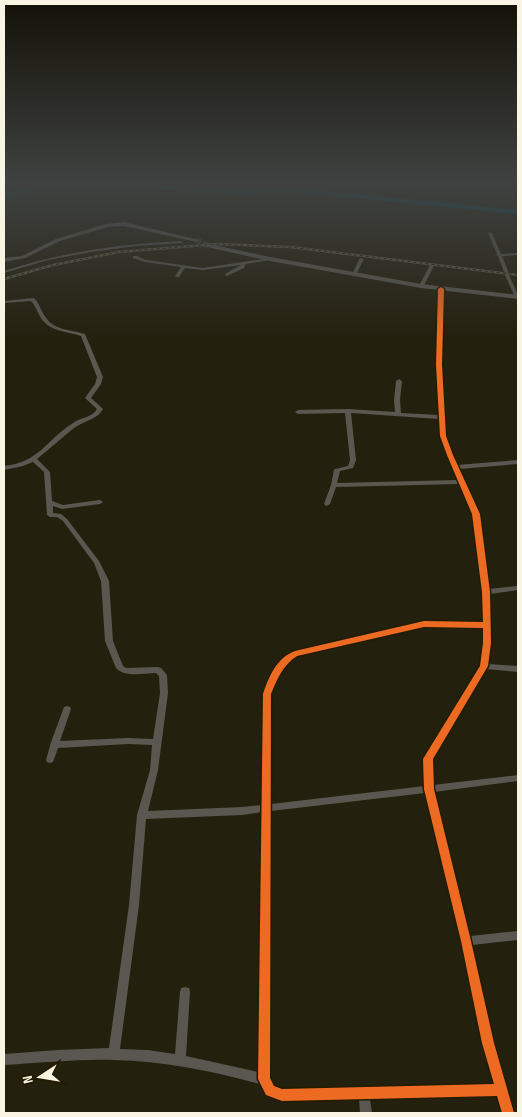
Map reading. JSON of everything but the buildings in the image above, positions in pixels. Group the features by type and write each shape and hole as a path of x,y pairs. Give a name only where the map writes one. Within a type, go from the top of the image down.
{"street":[{"path":"4,260 23,257 58,240 77,234"},
{"path":"170,234 196,240"},
{"path":"210,246 270,259 421,286 517,297 490,234"},
{"path":"4,272 68,255 127,246 181,242"},
{"path":"487,250 518,254"},
{"path":"135,258 207,269 270,259"},
{"path":"354,274 362,259"},
{"path":"228,275 242,267 245,262"},
{"path":"177,276 183,266"},
{"path":"421,286 432,266"},
{"path":"441,289 439,365 444,439 476,514 486,592 487,643 484,666 428,759 429,789 466,942 479,1006 508,1113"},
{"path":"4,302 32,299 38,306 45,321 60,329 82,334 99,374 98,384 88,398 100,407 100,412 78,423 33,459 21,465 4,468"},
{"path":"398,414 397,394 399,381"},
{"path":"298,412 348,411 442,417"},
{"path":"327,504 334,485 336,470 350,467 353,460 348,411"},
{"path":"33,459 47,472 50,514 60,515 66,520 97,563 105,581 109,640 120,668 125,671 158,670 163,675 164,693 154,770 142,816 134,905 114,1054"},
{"path":"455,467 518,462"},
{"path":"334,485 388,486 406,483 462,482"},
{"path":"49,502 62,507 100,502"},
{"path":"486,592 518,588"},
{"path":"487,625 424,624 295,654 283,661 272,680 267,694 264,1079 267,1088 276,1094 364,1094 502,1090"},
{"path":"484,666 518,669"},
{"path":"50,760 67,710"},
{"path":"54,745 128,741 157,742"},
{"path":"142,816 265,808 518,778"},
{"path":"466,942 518,935"},
{"path":"180,1060 185,992"},
{"path":"4,1060 114,1054 146,1055 180,1060 264,1079"},
{"path":"364,1094 366,1113"}],"tunnel":[{"path":"196,240 209,246"}],"railway":[{"path":"4,279 53,265 119,252 217,244 290,247 518,275"}],"cycle path":[{"path":"441,289 439,365 443,436 476,514 486,592 487,643 484,666 428,759 429,789 466,941 488,1043 508,1113"},
{"path":"487,625 424,624 295,654 285,661 274,676 267,694 264,1079 270,1091 282,1095 502,1090"}]}
